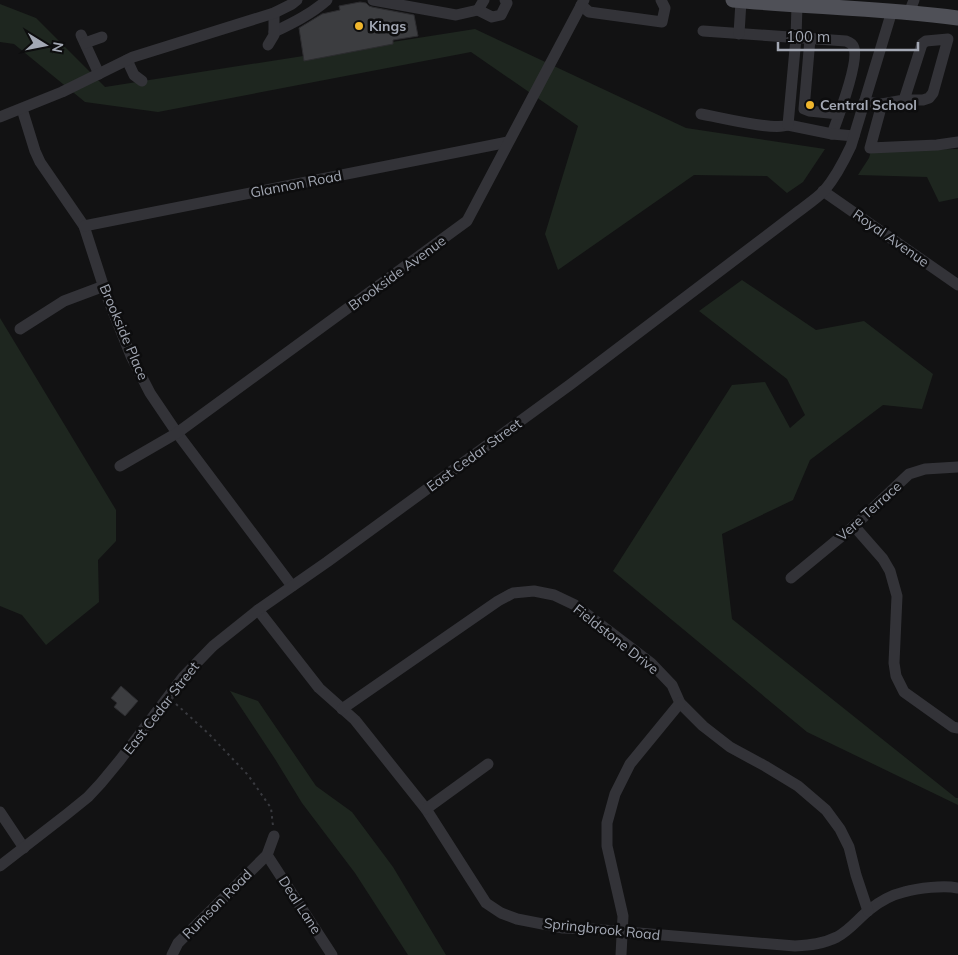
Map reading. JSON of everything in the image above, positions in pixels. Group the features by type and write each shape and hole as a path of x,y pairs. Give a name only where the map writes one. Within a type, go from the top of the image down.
{"main road":[{"path":"737,0 846,4 892,12 911,6 956,18"}],"street":[{"path":"0,117 62,92 134,57 274,13 297,0"},
{"path":"274,32 295,22 327,0"},
{"path":"373,0 456,15 478,10 492,17 501,15 507,3 505,0"},
{"path":"478,10 484,0"},
{"path":"583,3 589,12 662,22 665,8 661,0"},
{"path":"737,0 739,34"},
{"name":"Brookside Avenue","path":"120,466 177,433 467,221 583,3"},
{"path":"788,3 796,38 788,125"},
{"name":"East Cedar Street","path":"0,866 88,797 196,662 213,646 258,610 571,384 784,223 823,191 846,156 854,136 892,12"},
{"path":"268,45 274,35 274,13"},
{"path":"864,102 882,104 929,98 956,18"},
{"path":"703,32 846,41 851,43 855,48 852,73 832,134"},
{"path":"99,74 83,39 102,37"},
{"path":"810,39 804,109 839,114"},
{"path":"904,100 922,44 926,41 948,39"},
{"path":"127,60 134,75 142,81"},
{"path":"870,148 882,104"},
{"name":"Brookside Place","path":"22,109 35,151 84,226 130,356 150,393 177,433 292,586"},
{"path":"701,114 760,125 777,127 788,125 832,134 854,136 875,131"},
{"path":"854,136 870,148 937,145 958,142"},
{"name":"Glannon Road","path":"84,226 508,142"},
{"name":"Royal Avenue","path":"823,191 958,285"},
{"path":"20,329 64,301 104,286"},
{"name":"Vere Terrace","path":"791,578 854,526 909,474 925,469 958,467"},
{"path":"854,526 883,559 890,571 897,596 894,664 896,676 904,692 953,727 958,728"},
{"name":"Fieldstone Drive","path":"342,709 498,601 513,593 534,591 554,595 575,605 651,664 672,685 680,703 703,726 730,747 798,786 826,810 840,829 849,847 868,911"},
{"name":"Springbrook Road","path":"258,610 319,688 355,720 426,809 486,904 501,913 563,928 795,946 814,945 836,938 848,931 868,911 883,900 904,892 933,888 958,888"},
{"path":"621,955 623,916 607,846 607,823 615,794 630,764 680,703"},
{"path":"426,809 488,764"},
{"path":"0,812 24,848"},
{"path":"267,855 274,836"},
{"name":"Rumson Road","path":"172,955 178,943 267,855"},
{"name":"Deal Lane","path":"267,855 332,955"}],"path":[{"path":"168,696 209,734 248,775 271,808 274,836"}],"shaded area":[{"path":"0,4 36,18 105,87 475,29 686,128 825,149 803,182 787,193 767,176 694,175 558,270 545,234 578,126 471,52 158,112 85,102 14,44 0,42"},
{"path":"958,149 958,198 939,202 927,177 858,175 869,158 871,151"},
{"path":"742,280 816,330 864,321 933,374 922,409 883,405 810,460 793,500 722,534 732,619 958,798 958,805 807,732 613,571 732,385 765,382 790,428 805,415 787,379 699,311"},
{"path":"0,318 116,510 116,541 98,560 99,602 46,645 22,615 0,606"},
{"path":"230,691 258,701 316,786 352,812 393,867 446,955 408,955 355,873 302,803"}],"building":[{"path":"360,2 372,7 414,15 418,36 393,40 393,44 304,61 299,28 322,14 340,10 339,6"},
{"path":"121,686 138,701 125,716 114,707 117,703 111,698"}],"place":[{"name":"Kings","path":"359,26"},
{"name":"Central School","path":"810,105"}]}
